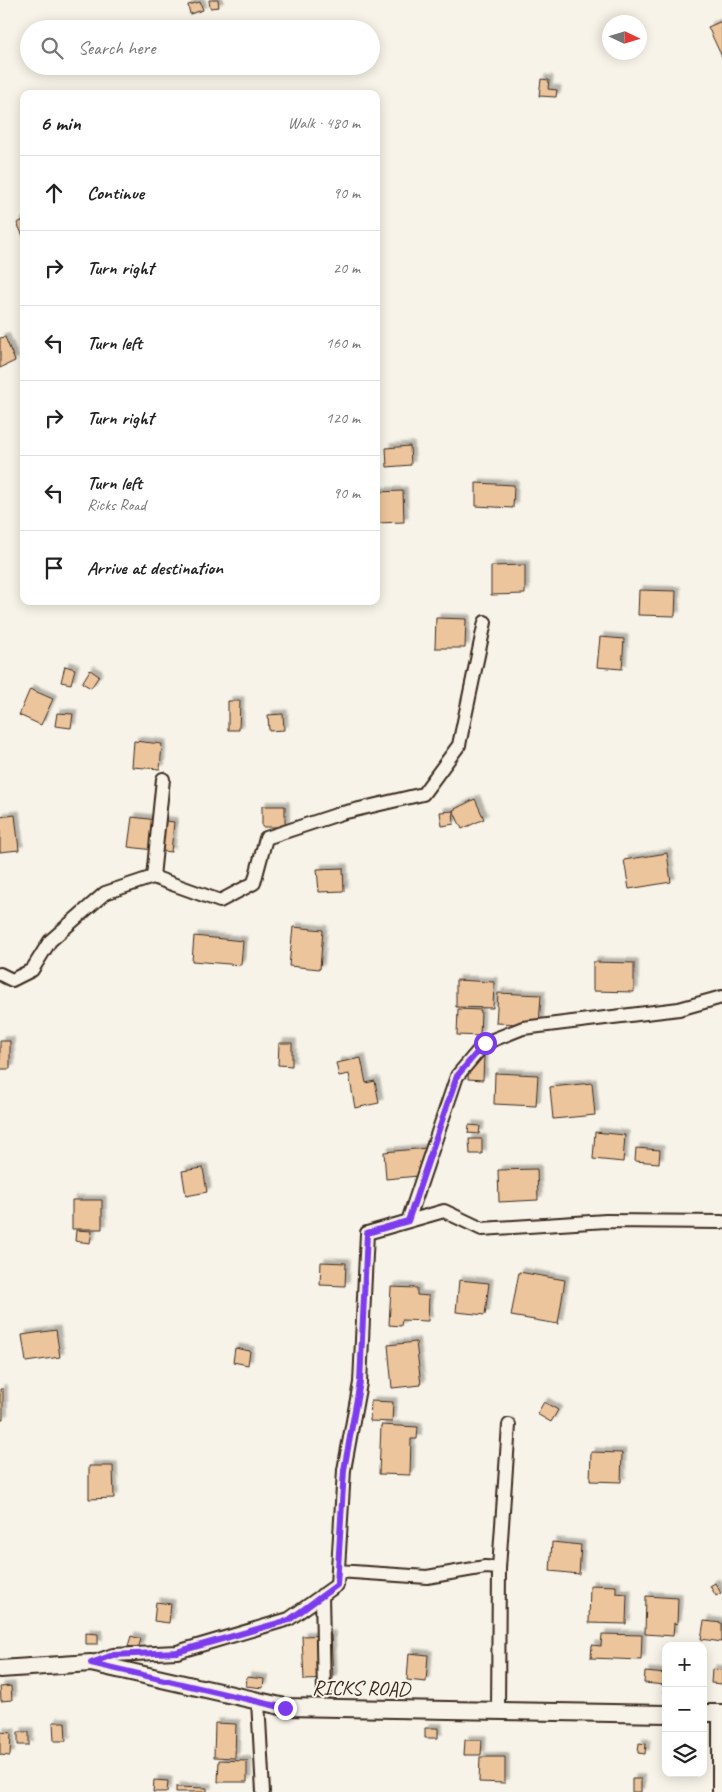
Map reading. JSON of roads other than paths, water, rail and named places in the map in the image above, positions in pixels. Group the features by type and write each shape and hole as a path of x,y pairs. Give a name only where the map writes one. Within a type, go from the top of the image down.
{"street":[{"path":"0,974 12,980 32,970 50,941 105,892 153,877 220,901 254,883 266,838 342,813 424,794 459,745 485,622"},
{"path":"153,877 164,779"},
{"path":"408,1221 457,1076 485,1043 523,1028 679,1009 722,997"},
{"path":"91,1663 113,1655 177,1652 289,1620 337,1585 344,1470 360,1382 367,1233 444,1211 482,1229 606,1221 722,1222"},
{"path":"498,1711 499,1568 509,1425"},
{"path":"338,1571 427,1577 486,1567 499,1568"},
{"path":"322,1595 324,1694"},
{"name":"RICKS ROAD","path":"0,1669 91,1663 285,1708 662,1714"},
{"path":"258,1701 263,1792"},
{"path":"715,1713 719,1792"}]}
